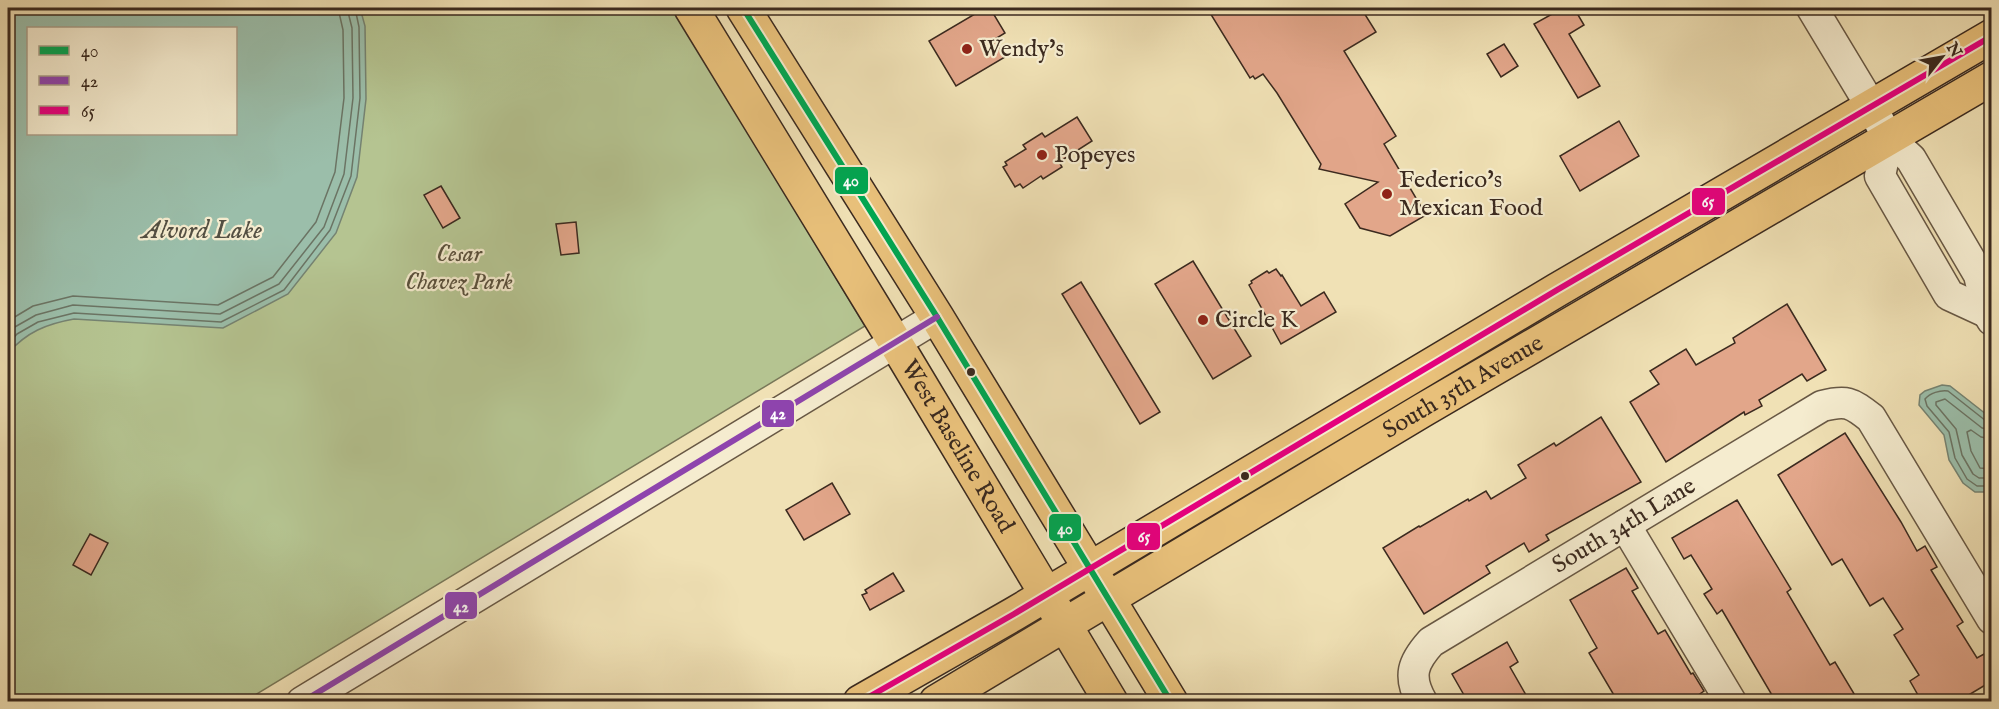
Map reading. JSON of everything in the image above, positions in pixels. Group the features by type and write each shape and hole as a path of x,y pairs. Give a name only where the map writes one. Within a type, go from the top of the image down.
{"main road":[{"name":"West Baseline Road","path":"691,8 896,342 1111,702"},
{"path":"743,8 937,317"},
{"name":"South 35th Avenue","path":"860,702 1992,36"},
{"path":"742,90 779,66"},
{"name":"South 35th Avenue","path":"936,702 1423,410 1992,78"},
{"path":"1557,290 1574,323"},
{"name":"West Baseline Road","path":"937,317 1171,702"}],"street":[{"path":"1812,8 1888,138 1911,159 1979,275 1990,315"},
{"path":"1888,138 1880,176 1949,295 1990,315"},
{"path":"1917,240 1948,222"},
{"path":"302,702 937,317"},
{"name":"South 34th Lane","path":"1417,688 1418,657 1431,642 1822,406 1839,401 1855,405 1870,418 1992,619"},
{"path":"1625,525 1731,702"}],"green space":[{"name":"Cesar Chavez Park","path":"8,8 673,8 865,326 245,701 8,701"}],"water":[{"name":"Alvord Lake","path":"8,8 360,8 365,26 366,99 357,177 336,233 288,294 223,328 74,319 55,323 22,340 8,353"},
{"path":"1942,385 1950,386 1991,418 1991,492 1975,492 1963,483 1949,460 1944,435 1919,405 1920,395"}],"building":[{"name":"Wendy's","path":"985,8 990,8 1005,33 995,39 1005,57 956,86 929,41"},
{"path":"1207,8 1361,8 1376,32 1344,51 1396,136 1384,144 1426,215 1390,236 1360,228 1345,204 1378,182 1319,169 1321,164 1277,93 1263,74 1255,79 1253,76 1250,78"},
{"path":"1563,8 1574,8 1584,25 1569,34 1600,86 1578,98 1534,24"},
{"path":"1504,44 1518,66 1501,77 1487,54"},
{"name":"Popeyes","path":"1077,117 1092,141 1059,162 1062,167 1043,179 1041,176 1023,188 1020,184 1015,187 1003,167 1007,165 1005,162 1026,149 1023,145 1042,133 1045,137"},
{"path":"1619,121 1639,156 1580,191 1560,156"},
{"path":"441,186 460,218 443,228 424,195"},
{"path":"576,222 579,253 561,255 556,224"},
{"name":"Circle K","path":"1193,261 1251,356 1213,379 1155,284"},
{"path":"1276,269 1301,306 1324,292 1336,312 1281,344 1249,285 1251,281 1267,271 1269,273"},
{"path":"1081,282 1160,412 1140,424 1062,294"},
{"path":"1787,304 1826,370 1807,381 1802,374 1759,400 1762,406 1745,415 1744,412 1666,462 1630,402 1659,384 1650,371 1686,349 1696,365 1735,343 1733,338"},
{"path":"1601,417 1641,482 1546,535 1549,540 1529,552 1524,543 1486,566 1490,573 1424,614 1383,548 1468,499 1469,501 1486,491 1491,499 1526,478 1518,465 1554,443 1556,446"},
{"path":"1845,433 1917,551 1925,546 1937,567 1931,570 1963,622 1957,626 1977,658 1984,654 1992,667 1992,681 1957,702 1922,702 1910,681 1919,675 1894,635 1903,629 1883,598 1870,606 1842,559 1832,565 1778,475"},
{"path":"832,483 850,514 804,540 786,510"},
{"path":"1737,500 1791,589 1787,592 1830,665 1835,662 1859,702 1776,702 1722,610 1717,614 1704,594 1712,589 1691,555 1684,559 1672,538"},
{"path":"90,534 108,543 91,575 73,565"},
{"path":"1626,568 1638,588 1632,591 1658,634 1665,630 1704,691 1688,702 1618,702 1589,653 1597,648 1570,600"},
{"path":"893,573 904,591 870,610 862,595 867,593 865,590"},
{"path":"1507,642 1518,662 1510,667 1530,702 1468,702 1452,674"}],"transit line":[{"name":"40","path":"743,8 937,317 1171,702"},
{"name":"65","path":"860,702 1014,614 1557,290 1992,36"},
{"name":"42","path":"302,702 937,317"}],"place":[{"name":"Wendy's","path":"967,49"},
{"name":"Popeyes","path":"1042,155"},
{"name":"Federico's Mexican Food","path":"1387,194"},
{"name":"Circle K","path":"1203,320"}]}
